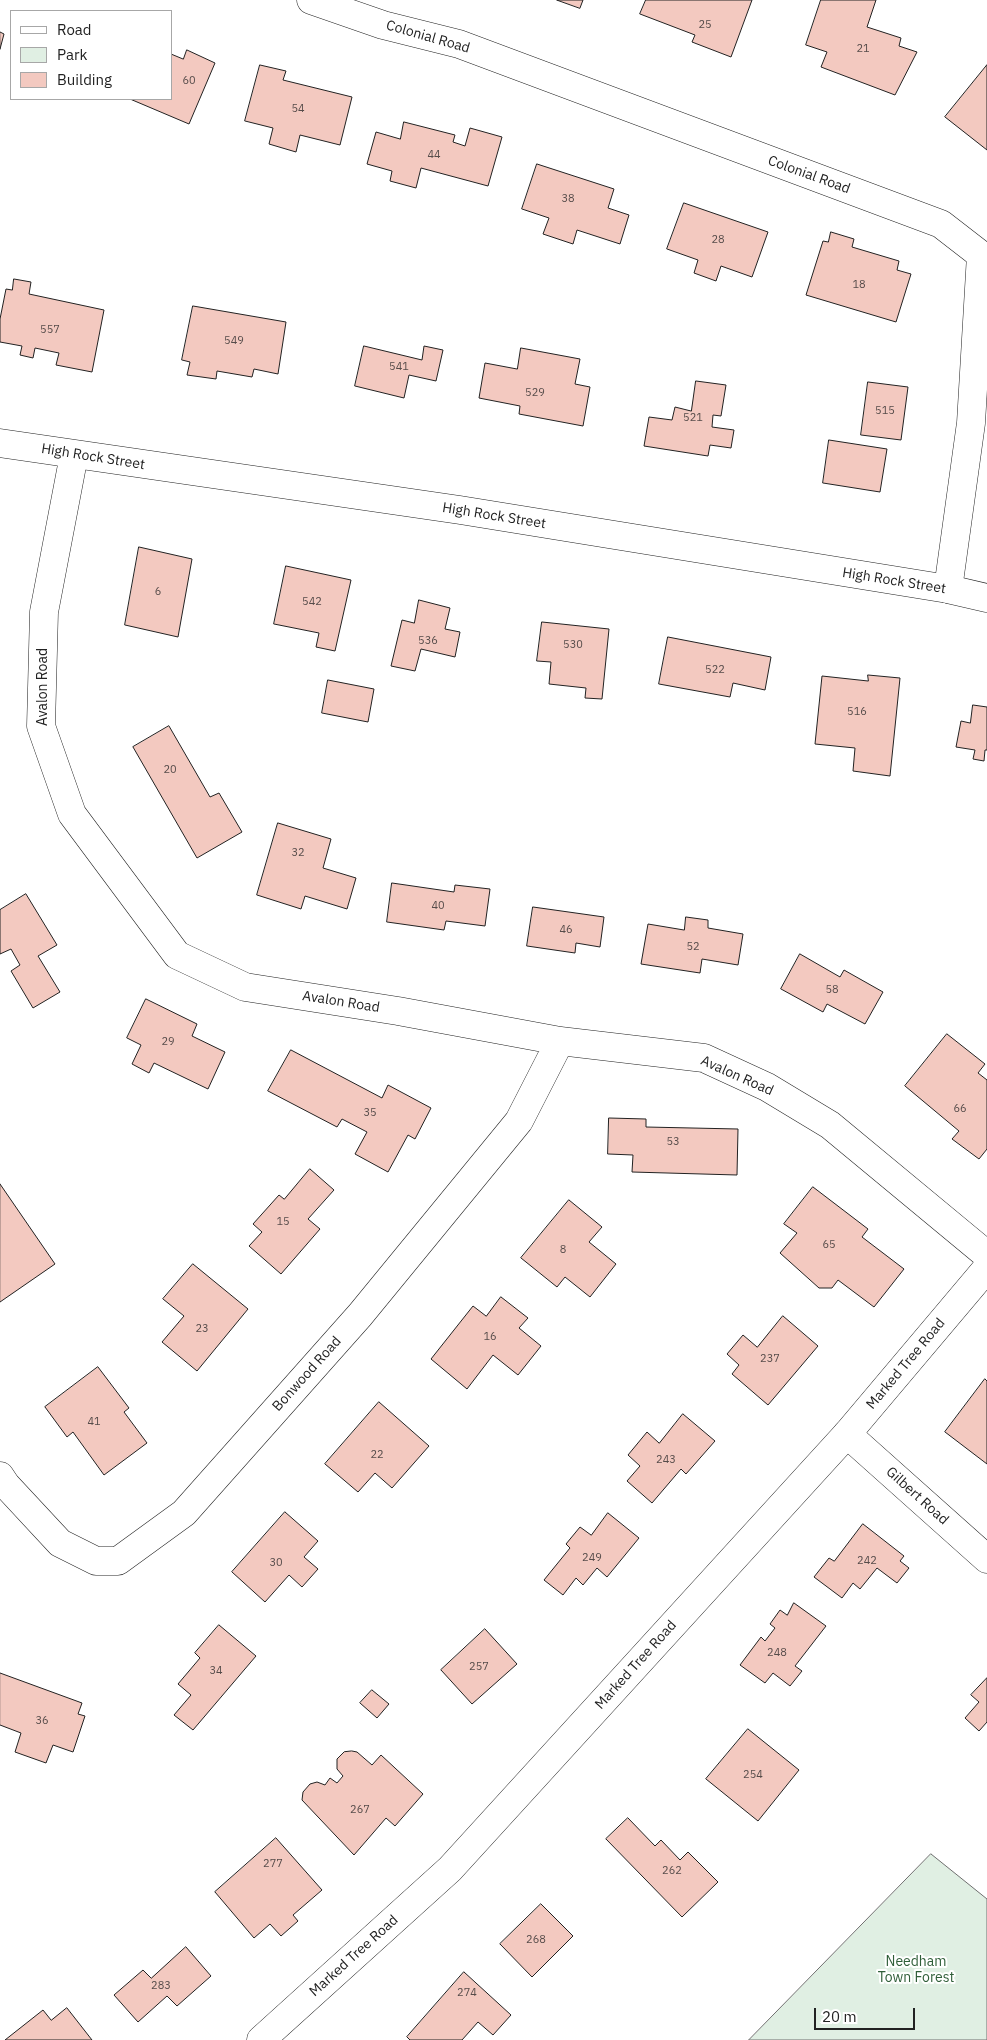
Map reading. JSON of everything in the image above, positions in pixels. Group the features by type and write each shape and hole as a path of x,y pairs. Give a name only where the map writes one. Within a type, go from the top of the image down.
{"street":[{"name":"Colonial Road","path":"311,0 383,25 459,44 941,224 981,255 971,423 948,590"},
{"name":"High Rock Street","path":"0,442 74,455 460,510 987,598"},
{"name":"Avalon Road","path":"74,455 44,612 41,726 72,814 177,955 245,987 398,1010 560,1041 704,1058 767,1087 830,1125 987,1256"},
{"name":"Bonwood Road","path":"0,1476 6,1485 60,1543 96,1561 118,1561 184,1513 360,1315 519,1121 560,1041"},
{"name":"Marked Tree Road","path":"261,2040 450,1869 847,1434 987,1268"},
{"name":"Gilbert Road","path":"847,1434 987,1559"}],"green space":[{"name":"Needham Town Forest","path":"931,1854 987,1899 987,2040 749,2040"}],"building":[{"path":"557,0 583,0 580,8"},
{"path":"646,0 752,0 731,57 692,42 695,35 640,14"},
{"path":"821,0 876,0 867,27 901,38 899,46 917,52 895,95 821,67 827,52 806,45"},
{"path":"0,32 4,34 0,49"},
{"path":"187,50 215,63 189,124 132,100 172,100 172,54 183,59"},
{"path":"260,65 286,71 283,80 352,97 340,145 300,135 296,152 269,144 273,128 245,121"},
{"path":"987,65 987,150 945,117"},
{"path":"404,122 455,135 453,142 465,146 470,128 502,137 488,186 421,168 416,188 390,181 392,171 367,164 376,132 400,139"},
{"path":"537,164 614,189 608,208 629,215 620,244 577,230 573,244 543,234 549,218 522,209"},
{"path":"684,203 768,232 752,277 721,266 716,281 694,273 698,260 667,249"},
{"path":"831,232 854,239 852,247 899,261 897,270 911,274 896,322 806,295 823,241 828,242"},
{"path":"14,279 31,282 29,294 104,310 92,372 56,365 59,353 35,348 33,358 20,355 22,346 0,342 0,319 6,289 12,290"},
{"path":"193,306 286,322 278,374 254,369 252,377 217,371 216,379 187,375 190,362 182,360"},
{"path":"364,346 422,360 424,346 443,350 436,381 409,375 404,398 355,386"},
{"path":"521,348 580,359 575,384 590,387 583,426 519,414 520,406 479,398 485,363 517,369"},
{"path":"696,381 726,385 721,416 713,415 712,427 734,430 731,448 710,445 708,456 644,446 649,417 672,420 675,407 691,411"},
{"path":"868,382 908,387 901,440 861,435"},
{"path":"829,440 887,449 880,492 823,483"},
{"path":"139,547 192,559 178,637 125,625"},
{"path":"286,566 351,580 335,651 316,647 319,633 274,624"},
{"path":"419,600 450,608 445,629 460,632 455,657 421,649 415,671 391,666 402,620 414,623"},
{"path":"542,622 609,629 602,699 585,698 586,688 549,684 551,662 537,661"},
{"path":"668,637 771,657 765,690 733,683 730,697 659,684"},
{"path":"868,675 900,678 890,776 853,771 855,748 815,744 822,676 868,681"},
{"path":"328,680 374,689 368,722 322,713"},
{"path":"973,705 987,707 987,750 985,750 984,761 973,759 975,750 956,747 961,721 970,723"},
{"path":"169,726 210,797 219,793 242,832 197,858 133,747"},
{"path":"278,823 331,839 323,868 356,878 347,909 305,896 301,909 257,895"},
{"path":"392,883 454,892 455,885 490,889 485,926 446,921 444,930 387,922"},
{"path":"26,894 57,945 38,956 60,992 33,1008 11,971 20,965 11,949 0,954 0,910"},
{"path":"533,907 604,917 600,947 576,943 575,953 527,946"},
{"path":"686,917 708,920 708,928 743,934 738,965 702,959 700,973 641,964 648,924 684,930"},
{"path":"800,954 840,977 844,970 883,992 865,1024 827,1004 823,1012 781,989"},
{"path":"146,999 197,1024 192,1036 225,1052 208,1089 154,1063 149,1073 132,1064 141,1045 127,1038"},
{"path":"947,1034 985,1064 978,1073 987,1080 987,1149 979,1159 952,1139 959,1131 905,1086"},
{"path":"291,1050 382,1098 388,1085 431,1108 415,1139 408,1135 388,1172 355,1154 367,1132 342,1119 337,1127 268,1091"},
{"path":"609,1118 646,1119 646,1127 738,1129 737,1175 632,1172 633,1155 608,1154"},
{"path":"310,1169 334,1190 308,1219 320,1229 281,1274 249,1246 262,1232 253,1224 279,1195 284,1199"},
{"path":"0,1184 55,1264 0,1302"},
{"path":"813,1187 868,1229 862,1237 904,1269 874,1307 838,1280 832,1288 819,1288 780,1253 797,1233 784,1224"},
{"path":"569,1200 602,1227 589,1242 616,1264 590,1297 565,1277 557,1287 521,1258"},
{"path":"193,1264 248,1309 197,1371 162,1342 184,1316 163,1299"},
{"path":"501,1297 528,1318 519,1328 541,1346 518,1375 493,1355 467,1389 431,1359 473,1306 486,1316"},
{"path":"783,1316 818,1346 768,1405 732,1374 739,1365 727,1354 743,1335 757,1347"},
{"path":"98,1367 129,1408 124,1412 147,1443 104,1475 73,1432 67,1437 45,1407"},
{"path":"985,1379 987,1381 987,1464 945,1432"},
{"path":"379,1402 429,1446 392,1488 375,1473 358,1492 325,1464"},
{"path":"683,1414 715,1441 686,1474 681,1469 652,1503 627,1481 640,1466 628,1455 647,1432 659,1443"},
{"path":"285,1512 318,1541 304,1557 318,1569 302,1587 289,1575 265,1602 232,1572"},
{"path":"608,1513 639,1538 607,1577 597,1568 583,1585 576,1578 563,1595 544,1580 570,1548 566,1544 580,1527 591,1535"},
{"path":"863,1524 904,1556 900,1561 909,1568 897,1583 877,1568 860,1589 853,1583 842,1598 814,1577 829,1558 834,1561"},
{"path":"794,1603 826,1626 795,1666 802,1671 790,1686 773,1673 765,1683 740,1665 761,1637 765,1641 775,1628 770,1624 780,1610 787,1615"},
{"path":"219,1625 256,1656 193,1730 174,1715 191,1695 178,1684 200,1658 195,1653"},
{"path":"485,1629 517,1664 472,1704 441,1670"},
{"path":"0,1673 82,1703 78,1714 85,1716 73,1752 53,1745 46,1763 15,1752 21,1733 0,1725"},
{"path":"987,1678 987,1722 979,1731 965,1718 979,1702 971,1695"},
{"path":"372,1690 389,1704 377,1718 360,1703"},
{"path":"748,1729 799,1770 758,1821 706,1779"},
{"path":"344,1752 357,1752 372,1765 381,1755 423,1794 395,1826 386,1818 354,1855 302,1800 303,1792 310,1784 317,1782 325,1785 330,1778 337,1783 343,1776 337,1769 337,1759"},
{"path":"628,1818 655,1846 661,1840 680,1860 688,1852 718,1882 682,1917 606,1839"},
{"path":"276,1838 322,1890 293,1915 298,1921 281,1936 270,1924 254,1938 215,1892"},
{"path":"541,1904 573,1936 532,1977 500,1944"},
{"path":"186,1947 211,1976 177,2006 167,1996 138,2022 114,1995 143,1970 151,1978"},
{"path":"464,1972 511,2015 493,2035 478,2022 462,2040 410,2040 407,2037"},
{"path":"67,2008 92,2040 5,2040 43,2010 51,2020"}]}
